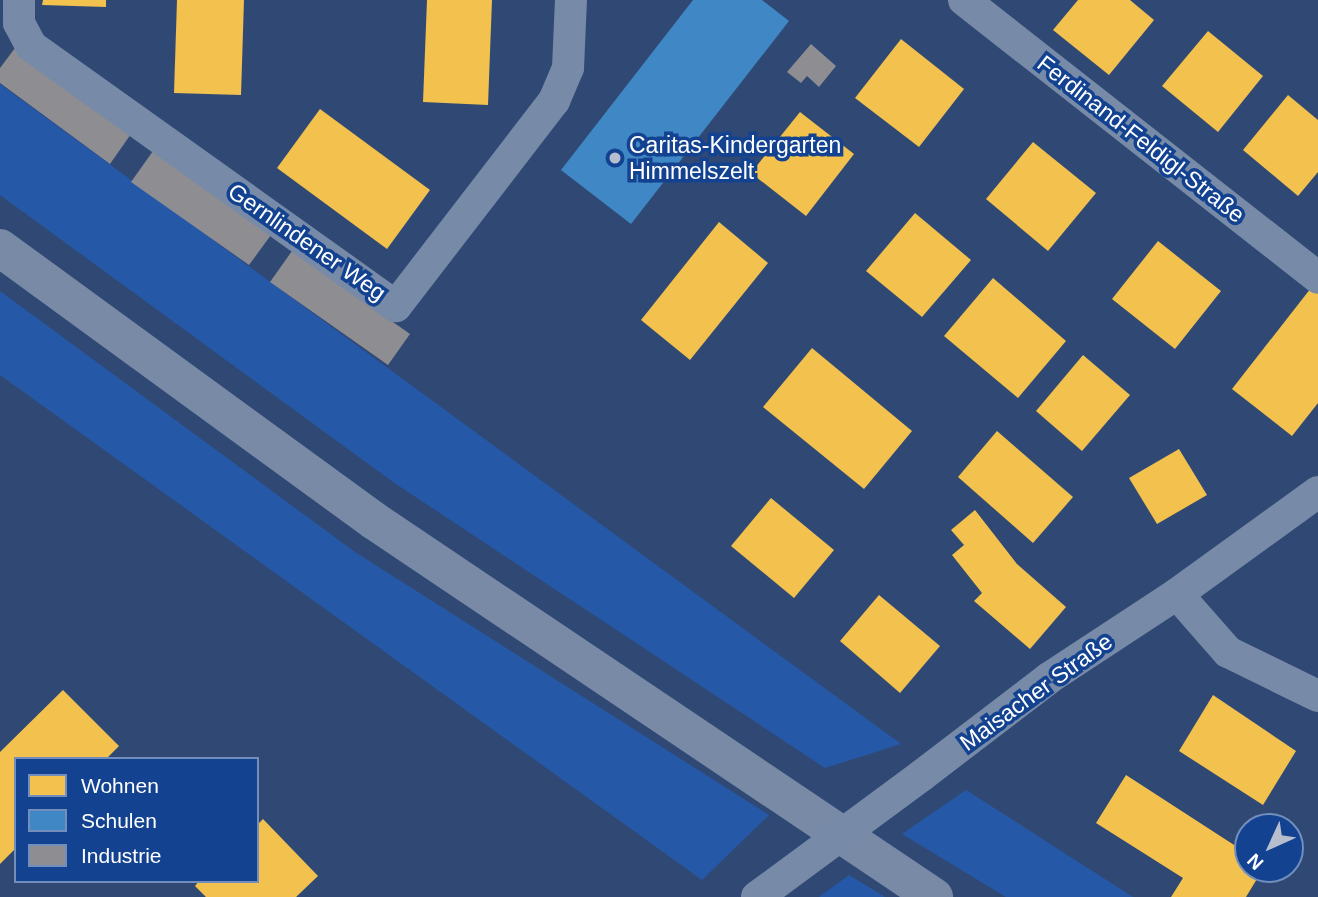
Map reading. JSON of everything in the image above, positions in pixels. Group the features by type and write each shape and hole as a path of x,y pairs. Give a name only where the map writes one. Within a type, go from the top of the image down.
{"highway":[{"path":"0,248 373,520 934,897"}],"street":[{"name":"Gernlindener Weg","path":"19,0 19,23 32,46 396,306 554,101 568,68 571,0"},
{"name":"Ferdinand-Feldigl-Straße","path":"964,0 1318,278"},
{"name":"Maisacher Straße","path":"757,897 1049,678 1177,593 1318,492"},
{"path":"1177,593 1228,652 1318,696"}],"shaded area":[{"path":"0,84 901,744 825,768 393,482 0,195"},
{"path":"0,291 355,552 769,815 702,880 0,375"},
{"path":"966,790 1133,897 1006,897 902,834"},
{"path":"849,875 885,897 819,897"}],"building: Wohnen":[{"path":"43,0 106,0 106,7 42,5"},
{"path":"177,0 244,0 241,95 174,93"},
{"path":"427,0 492,0 488,105 423,102"},
{"path":"1078,0 1130,0 1154,20 1109,75 1053,30"},
{"path":"1208,31 1263,76 1218,132 1162,86"},
{"path":"901,39 964,89 919,147 855,98"},
{"path":"1288,95 1318,120 1318,172 1298,196 1243,150"},
{"path":"320,109 430,190 387,249 277,168"},
{"path":"800,112 854,154 806,216 751,173"},
{"path":"1033,142 1096,193 1048,251 986,199"},
{"path":"915,213 971,260 922,317 866,271"},
{"path":"719,222 768,263 690,360 641,320"},
{"path":"1158,241 1221,291 1175,349 1112,299"},
{"path":"993,278 1066,341 1018,398 944,336"},
{"path":"1318,279 1318,403 1292,436 1232,389"},
{"path":"812,348 912,431 864,489 763,407"},
{"path":"1083,355 1130,395 1082,451 1036,411"},
{"path":"997,431 1073,497 1033,543 958,477"},
{"path":"1179,449 1207,495 1157,524 1129,478"},
{"path":"771,498 834,550 794,598 731,546"},
{"path":"975,510 1017,564 1066,607 1030,649 974,601 982,593 952,555 964,545 951,530"},
{"path":"879,595 940,646 900,693 840,641"},
{"path":"63,690 119,746 108,757 14,757 14,850 0,864 0,752"},
{"path":"1213,695 1296,751 1263,805 1179,751"},
{"path":"1126,775 1234,845 1234,883 1254,883 1246,897 1171,897 1183,878 1096,823"},
{"path":"263,819 318,876 296,897 206,897 195,886 197,883 259,883 259,823"}],"building: Schulen":[{"path":"693,0 762,0 789,21 631,224 561,170"}],"building: Industrie":[{"path":"811,44 836,66 819,87 807,76 801,83 787,72"},
{"path":"15,48 131,134 110,164 0,83 0,68"},
{"path":"153,151 271,235 249,265 131,182"},
{"path":"292,251 410,334 388,365 270,282"}],"place":[{"name":"Caritas-Kindergarten Himmelszelt","path":"615,158"}]}
